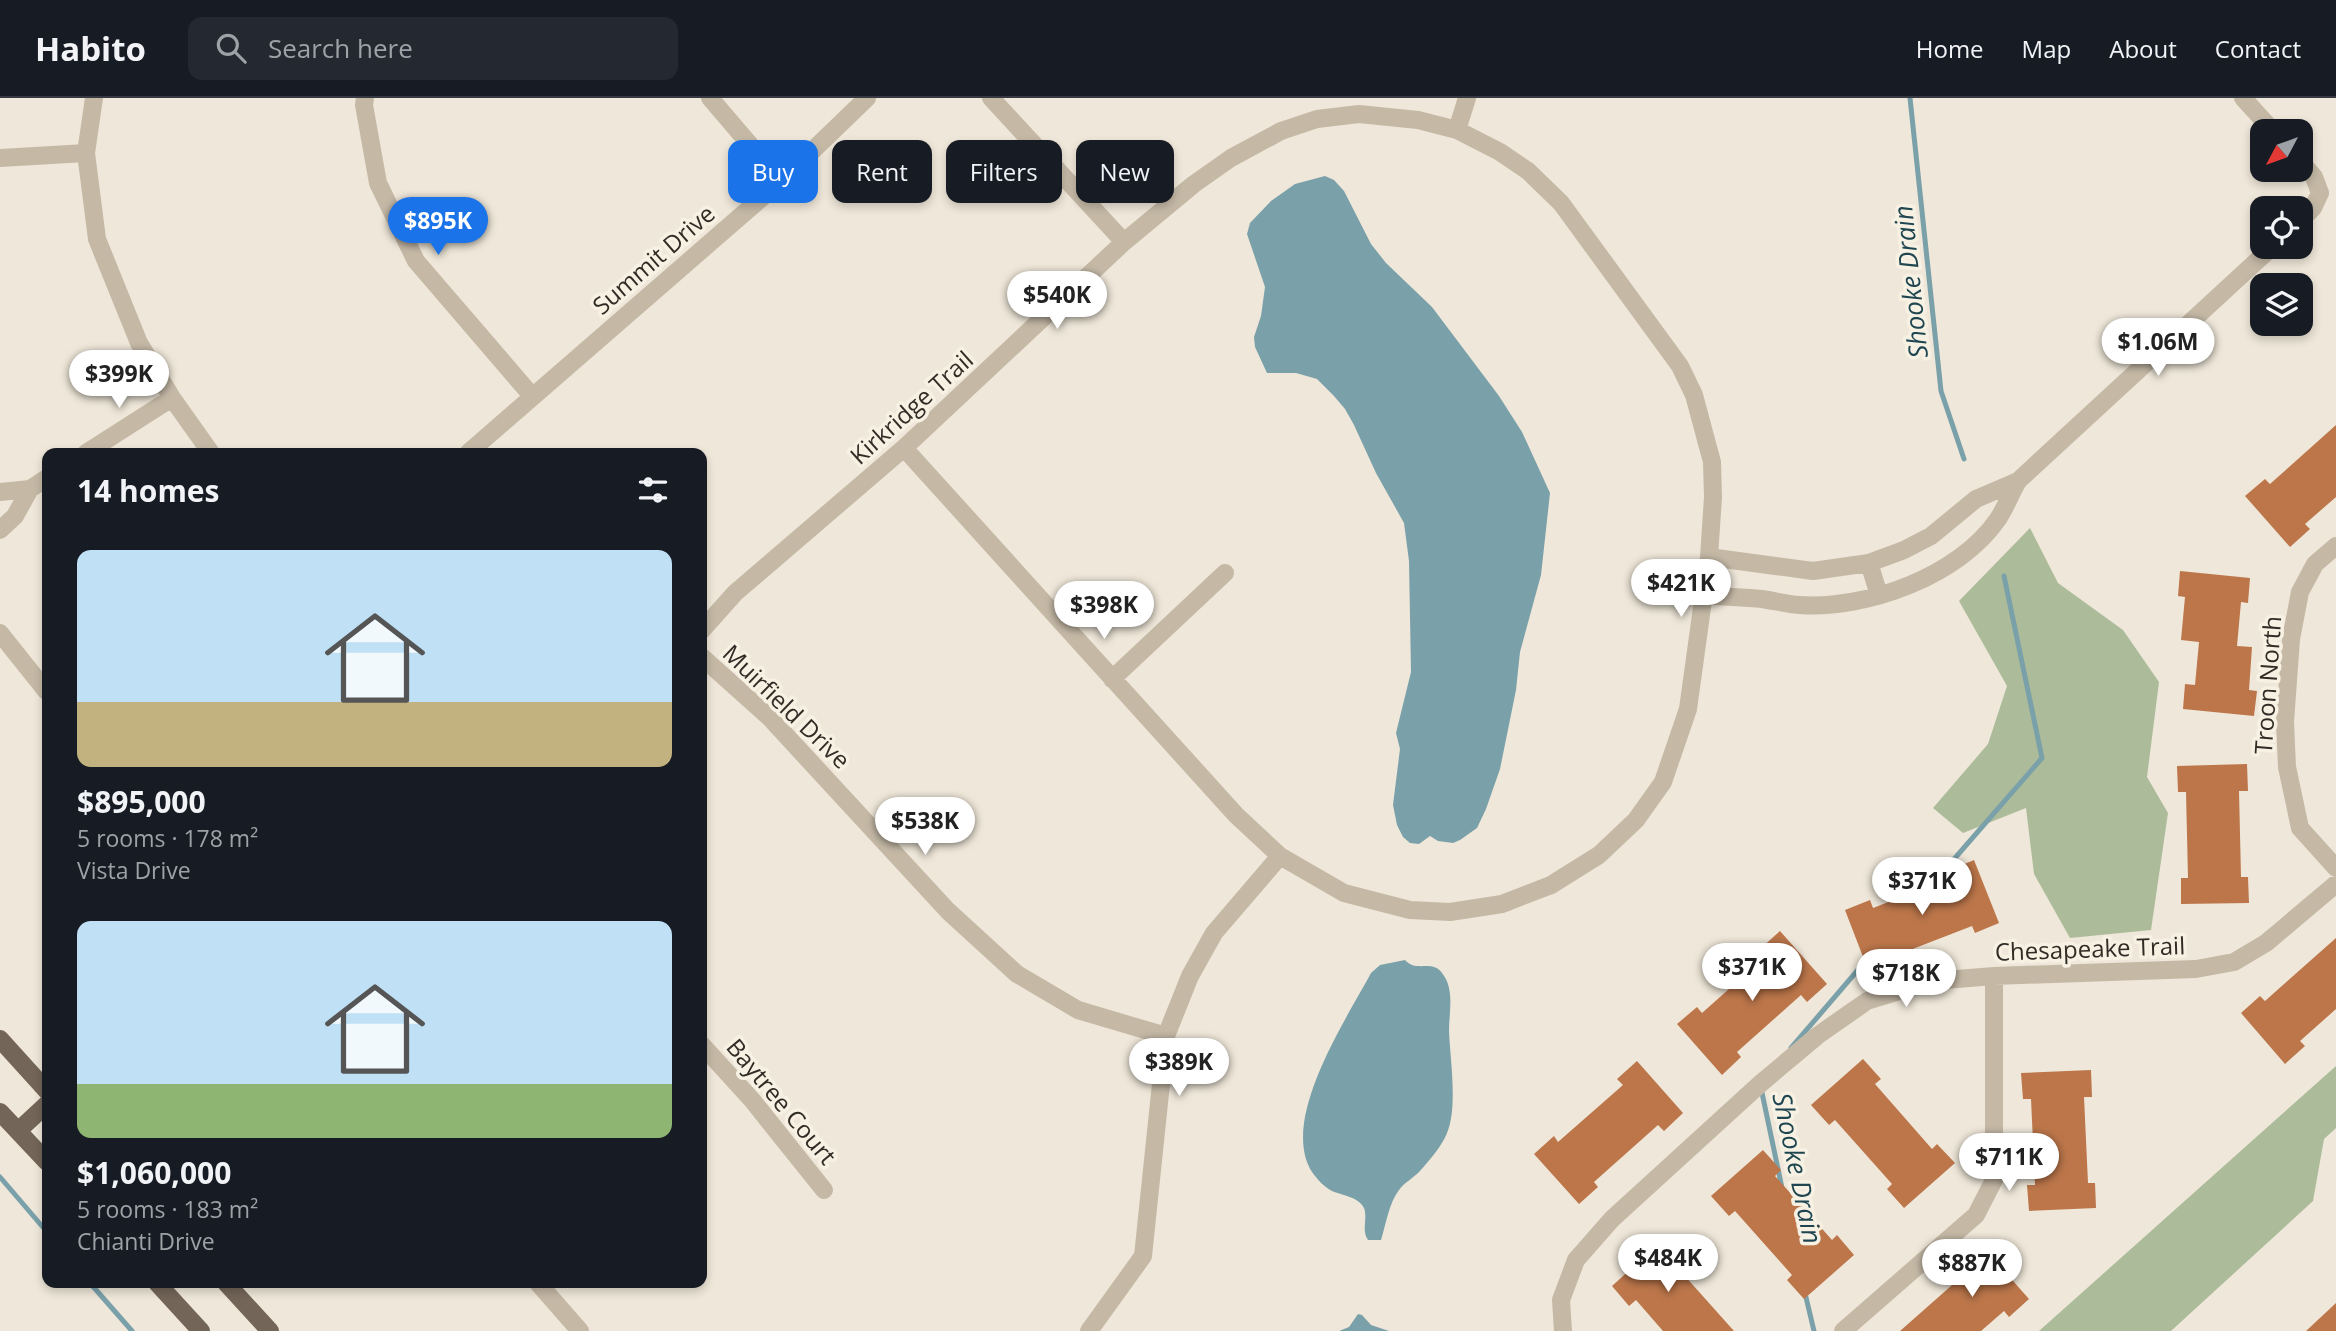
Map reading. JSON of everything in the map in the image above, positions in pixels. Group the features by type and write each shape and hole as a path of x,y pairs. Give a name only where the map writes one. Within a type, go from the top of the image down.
{"main road":[{"path":"0,1039 42,1085"},
{"path":"19,1130 42,1109"},
{"path":"0,1112 42,1156"},
{"path":"162,1288 201,1331"},
{"path":"231,1288 270,1331"}],"street":[{"path":"94,98 86,153 97,239 139,343 172,398 207,448"},
{"path":"365,98 378,183 416,261 532,396"},
{"path":"710,98 746,140"},
{"name":"Summit Drive","path":"818,145 867,98"},
{"path":"991,98 1124,242"},
{"path":"1457,130 1468,98"},
{"path":"2243,98 2262,119"},
{"name":"Kirkridge Trail","path":"707,624 735,593 904,448 1124,242 1194,184 1231,158 1281,131 1317,119 1359,114 1418,120 1457,130 1500,152 1528,171 1553,194 1680,366 1695,396 1712,462 1713,497 1709,557 1688,709 1663,782 1636,820 1599,855 1551,886 1502,904 1450,912 1410,910 1344,893 1280,856 1236,815 904,448"},
{"path":"0,158 86,153"},
{"path":"2313,208 2320,193 2314,177"},
{"name":"Summit Drive","path":"474,448 756,203"},
{"path":"1709,557 1813,571 1869,563 1905,550 1976,499 2018,481 2260,259"},
{"path":"94,448 172,398"},
{"path":"0,492 30,489 42,481"},
{"path":"1703,595 1762,599 1799,605 1829,605 1904,588 1932,574 1970,548 1999,517 2018,481"},
{"path":"0,530 15,516 30,489"},
{"name":"Troon North","path":"2336,546 2315,564 2300,592 2291,639 2285,722 2287,767 2300,828 2336,869"},
{"path":"1869,563 1880,595"},
{"path":"1112,679 1226,573"},
{"path":"0,633 42,686"},
{"name":"Muirfield Drive","path":"707,662 769,718 948,911 1017,974 1078,1010 1166,1036"},
{"path":"1089,1331 1143,1256 1166,1036 1190,976 1214,933 1280,856"},
{"name":"Chesapeake Trail","path":"1563,1331 1560,1300 1576,1260 1612,1219 1807,1044 1867,1002 1932,981 1994,976 2183,970 2234,962 2266,943 2336,884"},
{"path":"1843,1331 1976,1215 1994,1180 1994,976"},
{"name":"Baytree Court","path":"707,1050 752,1100 824,1190"},
{"path":"542,1288 580,1331"}],"green space":[{"path":"2030,528 2058,583 2123,630 2159,682 2147,777 2168,813 2151,930 2070,938 2034,874 2026,808 1963,833 1933,808 1988,744 2007,686 1959,601"},
{"path":"2336,1066 2336,1128 2324,1139 2313,1201 2171,1331 2039,1331"}],"water":[{"path":"1325,176 1334,180 1344,191 1371,244 1386,263 1432,307 1499,396 1522,432 1550,493 1541,575 1520,652 1516,690 1500,769 1477,828 1453,843 1438,841 1430,836 1419,844 1410,843 1403,837 1397,825 1393,805 1400,749 1396,733 1411,672 1409,561 1404,523 1376,473 1354,425 1334,396 1317,379 1296,373 1267,373 1255,347 1254,337 1261,316 1265,287 1247,234 1250,223 1271,201 1295,184"},
{"path":"1405,960 1414,966 1438,969 1449,986 1452,1110 1447,1133 1439,1148 1396,1195 1381,1240 1368,1240 1362,1204 1329,1189 1312,1172 1304,1150 1304,1126 1320,1071 1371,973 1380,965"},
{"path":"1358,1314 1371,1325 1389,1331 1339,1331 1349,1327"}],"building":[{"path":"2336,425 2336,497 2305,524 2310,529 2290,547 2245,496 2265,479 2270,484"},
{"path":"2180,571 2250,578 2248,603 2241,602 2237,646 2252,647 2249,690 2257,691 2254,716 2183,709 2185,684 2195,685 2199,642 2181,640 2185,597 2178,596"},
{"path":"2247,764 2248,791 2239,791 2241,877 2248,877 2249,903 2181,904 2181,878 2188,878 2186,792 2178,792 2177,766"},
{"path":"1974,860 1999,923 1975,933 1972,926 1892,957 1895,965 1870,975 1845,910 1870,900 1873,908 1953,877 1950,870"},
{"path":"1780,931 1827,984 1807,1002 1801,995 1737,1052 1741,1057 1722,1075 1677,1024 1697,1007 1702,1013 1766,956 1760,949"},
{"path":"2336,938 2336,1009 2300,1041 2305,1046 2285,1064 2241,1013 2260,996 2265,1001"},
{"path":"1863,1059 1881,1079 1875,1084 1932,1149 1937,1144 1955,1163 1904,1208 1887,1189 1892,1184 1835,1120 1829,1125 1811,1105"},
{"path":"1637,1061 1683,1113 1664,1131 1658,1125 1594,1182 1598,1187 1579,1204 1534,1154 1554,1136 1558,1142 1623,1085 1617,1079"},
{"path":"2091,1070 2092,1097 2084,1097 2088,1183 2095,1183 2096,1208 2029,1211 2027,1185 2035,1185 2031,1099 2023,1099 2021,1073"},
{"path":"1763,1150 1781,1170 1775,1176 1832,1240 1837,1235 1854,1255 1804,1299 1787,1280 1792,1275 1735,1211 1729,1216 1711,1196"},
{"path":"1664,1239 1681,1259 1675,1265 1734,1331 1663,1331 1636,1300 1629,1306 1612,1286"},
{"path":"1983,1247 2029,1299 2009,1317 2004,1311 1981,1331 1900,1331 1968,1271 1963,1265"},
{"path":"2336,1303 2336,1331 2306,1331"}],"waterway":[{"name":"Shooke Drain","path":"1910,98 1941,391 1964,459"},
{"name":"Shooke Drain","path":"1928,889 2042,758 2004,576"},
{"name":"Shooke Drain","path":"1791,1048 1869,957"},
{"name":"Shooke Drain","path":"1761,1088 1782,1188"},
{"path":"0,1177 42,1226"},
{"path":"94,1288 132,1331"},
{"name":"Shooke Drain","path":"1805,1293 1814,1331"}]}
